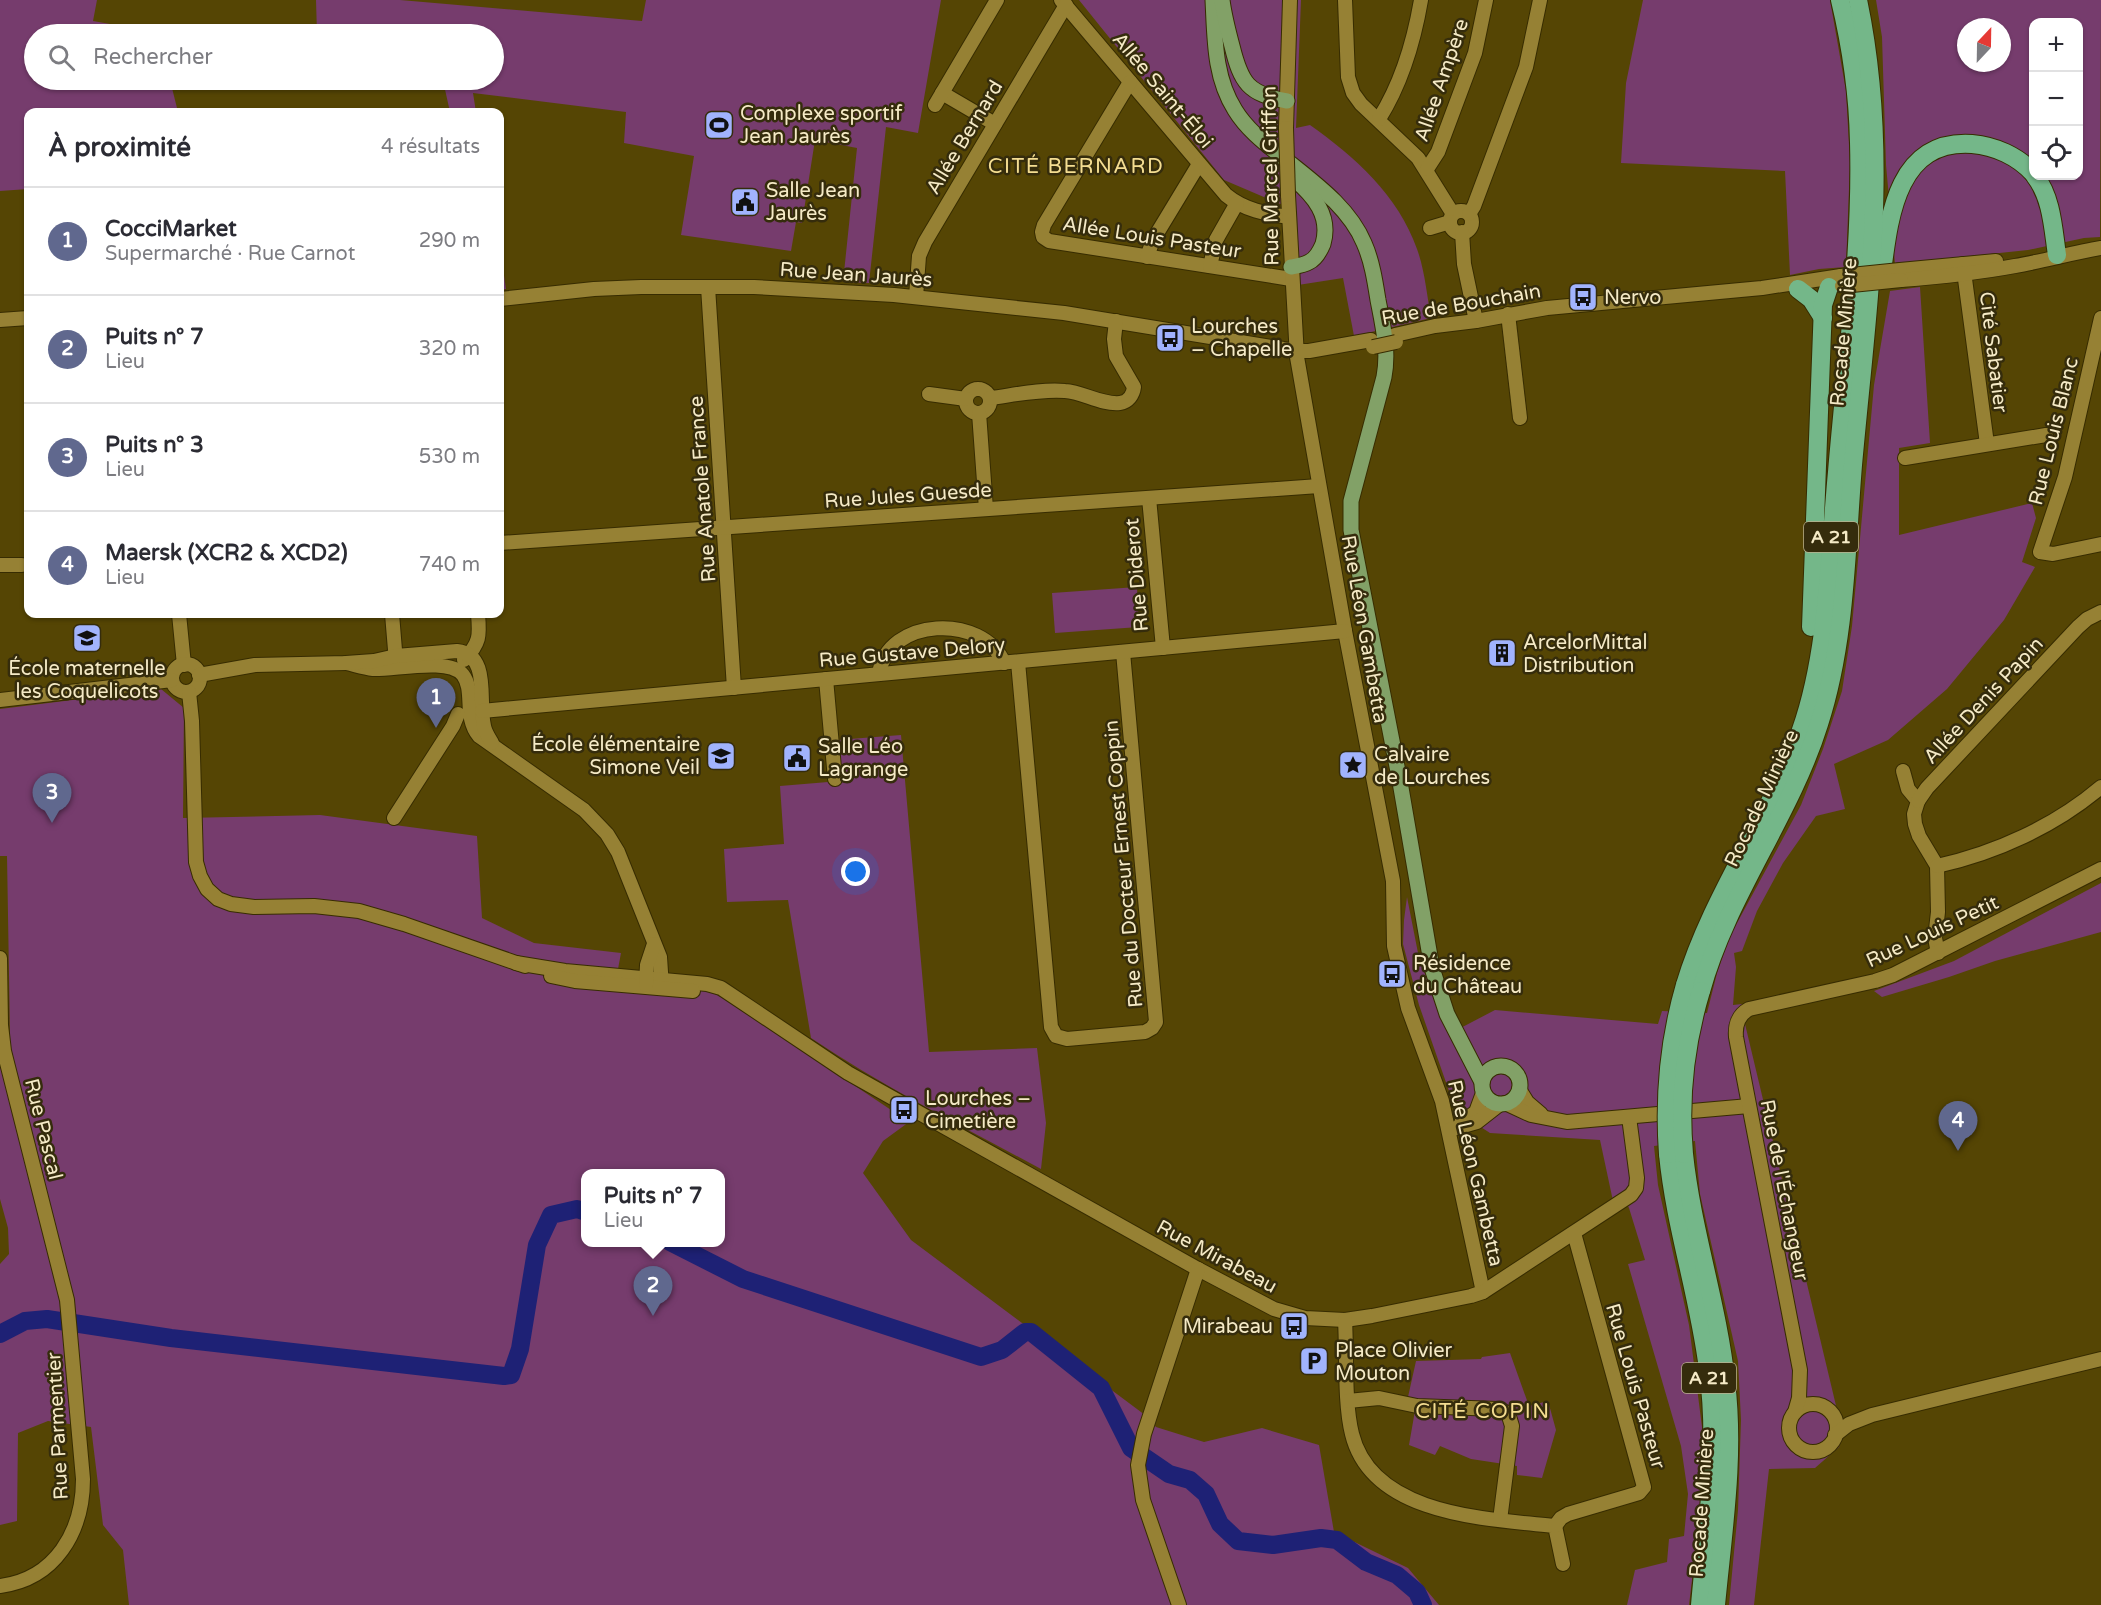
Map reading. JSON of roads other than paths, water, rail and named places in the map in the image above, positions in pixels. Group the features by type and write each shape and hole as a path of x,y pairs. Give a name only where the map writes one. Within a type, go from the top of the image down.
{"highway":[{"name":"Rocade Minière","path":"1716,1605 1729,1465 1728,1406 1721,1345 1666,1113 1668,1074 1674,1034 1693,988 1801,772 1820,724 1828,694 1839,628 1875,209 1876,145 1871,80 1854,0"},
{"name":"Rocade Minière","path":"1693,988 1701,940 1779,781 1801,728 1812,690 1819,651 1826,593 1859,189 1858,129 1853,70 1854,0"},
{"path":"1864,338 1874,323 1892,208 1904,179 1919,161 1932,151 1944,146 1977,144 2010,155 2029,171"},
{"path":"2037,180 2048,203 2057,255"},
{"path":"1779,781 1804,686 1809,652 1824,298 1838,281"},
{"path":"1798,289 1811,299 1823,318"},
{"name":"Rocade Minière","path":"1676,1154 1674,1204 1705,1349 1712,1407 1713,1466 1700,1605"}],"main road":[{"path":"1209,0 1206,27 1207,62 1219,104 1243,137 1308,192 1324,218 1326,230 1319,252 1309,263 1291,273"},
{"path":"1213,0 1219,71 1225,92 1235,111 1257,136 1327,194 1348,216 1364,242 1373,270 1384,335 1386,363 1351,501 1351,530 1400,782 1432,968 1443,1004 1483,1088 1491,1101 1502,1104 1515,1097 1519,1089 1519,1082 1515,1073 1483,1059 1458,1035"},
{"path":"1222,0 1237,68 1243,80 1257,92 1287,101"},
{"path":"1483,1088 1487,1071 1498,1066"}],"street":[{"path":"995,124 939,99 998,0"},
{"name":"Rue Marcel Griffon","path":"1290,0 1286,128 1288,217 1297,354"},
{"path":"1345,0 1344,18 1350,88 1361,104 1407,146 1427,170 1452,218 1455,230 1462,232 1467,231 1471,225 1469,214 1476,202 1527,67 1540,0"},
{"path":"1379,119 1391,97 1413,38 1421,0"},
{"name":"Allée Ampère","path":"1427,170 1438,152 1475,53 1486,0"},
{"name":"Allée Saint-Éloi","path":"1064,2 1222,191 1237,203 1265,213 1288,217"},
{"name":"Allée Bernard","path":"916,297 919,256 922,247 1064,2"},
{"name":"Allée Louis Pasteur","path":"1130,82 1041,232 1043,237 1049,241 1210,266 1291,273"},
{"path":"1148,257 1153,240 1199,164"},
{"path":"1210,266 1214,246 1237,203"},
{"path":"1430,228 1452,218 1461,211 1469,214"},
{"path":"1462,232 1463,257 1476,321"},
{"path":"1762,288 2016,266 2057,255 2101,248"},
{"name":"Cité Sabatier","path":"1964,269 1987,444"},
{"path":"1762,288 1798,289 1838,281"},
{"name":"Rue Jean Jaurès","path":"504,299 610,288 708,287 916,297 1034,309 1116,321 1208,337 1255,350 1297,354"},
{"name":"Rue Anatole France","path":"708,287 734,688"},
{"name":"Rue de Bouchain","path":"1297,354 1372,343 1435,326 1508,314 1762,288"},
{"path":"1508,314 1520,418"},
{"path":"0,320 24,318"},
{"name":"Rue Louis Blanc","path":"2101,318 2065,477 2040,552 2053,554 2101,544"},
{"path":"990,398 1059,391 1072,392 1107,402 1126,401 1132,395 1134,387 1116,356 1114,339 1116,321"},
{"name":"Rue Léon Gambetta","path":"1297,354 1345,631 1393,881 1394,938 1406,1001 1439,1090 1483,1292"},
{"path":"976,389 985,391 990,398 987,409 980,413 970,410 967,406 966,399 970,392 976,389"},
{"path":"929,394 966,399"},
{"path":"980,413 986,509"},
{"name":"Cité Sabatier","path":"1905,458 2046,435"},
{"name":"Rue Jules Guesde","path":"504,543 1319,486"},
{"name":"Rue Diderot","path":"1149,498 1163,648"},
{"path":"0,565 21,565"},
{"name":"Allée Denis Papin","path":"1918,801 1927,788 2078,627 2101,612"},
{"path":"179,618 184,665"},
{"path":"392,618 396,662"},
{"path":"456,669 470,655 479,639 478,618"},
{"path":"879,674 884,660 898,641 918,632 936,629 957,629 974,635 1011,662"},
{"name":"Rue Gustave Delory","path":"470,713 1345,631"},
{"path":"394,818 453,726 470,713 479,668 476,660 470,655 457,651 396,662"},
{"name":"Rue du Docteur Ernest Coppin","path":"1011,662 1051,1027 1056,1036 1067,1039 1145,1032 1156,1022 1123,652"},
{"path":"199,675 255,665 374,661 446,666 456,669 465,679 470,713 485,729 496,749 584,810 603,828 618,852 660,957 662,984"},
{"path":"184,665 195,668 199,675 198,685 189,692 178,690 172,680 175,670 184,665"},
{"path":"826,679 835,778"},
{"path":"0,700 172,680"},
{"name":"Rue Mirabeau","path":"189,692 192,721 196,862 203,882 212,894 224,902 238,906 308,906 358,911 404,924 516,963 662,984 736,999 848,1073 1198,1269 1261,1303 1289,1314 1312,1319 1345,1320 1426,1306 1483,1292 1627,1199 1636,1188 1637,1178 1629,1117"},
{"path":"1903,771 1908,789 1918,801 1914,814 1919,836 1937,866 1938,912 1935,938 1938,953"},
{"path":"1937,866 1973,857 2034,831 2101,787"},
{"name":"Rue Louis Petit","path":"1739,1019 1749,1009 1884,978 2101,870"},
{"path":"646,983 654,944"},
{"name":"Rue Pascal","path":"0,958 4,1052 69,1307 71,1330"},
{"name":"Rue de l'Échangeur","path":"1739,1019 1736,1037 1800,1370 1817,1405"},
{"path":"1449,1130 1473,1115 1483,1088"},
{"path":"1519,1089 1533,1108 1554,1120"},
{"path":"1449,1130 1477,1122 1502,1104 1531,1115 1575,1122 1749,1106"},
{"name":"Rue Louis Pasteur","path":"1555,1526 1561,1518 1568,1514 1641,1492 1644,1487 1574,1233"},
{"path":"1179,1605 1143,1500 1138,1466 1141,1442 1198,1269"},
{"path":"1345,1320 1348,1401 1354,1441 1365,1464 1379,1480 1400,1494 1436,1508 1463,1515 1555,1526 1563,1564"},
{"name":"Rue Parmentier","path":"0,1586 27,1580 46,1568 66,1542 80,1512 83,1479 71,1330"},
{"path":"1872,1414 1849,1424 1822,1450 1811,1451 1799,1447 1791,1438 1789,1431 1791,1419 1795,1412 1803,1406 1817,1405 1831,1413 1847,1416 1872,1414 2101,1359"},
{"name":"Rue de l'Échangeur","path":"1795,1412 1799,1398 1800,1370"},
{"path":"1348,1401 1379,1398 1417,1406 1505,1411 1511,1417 1512,1426 1500,1520"},
{"path":"1831,1413 1836,1423 1835,1435"}],"waterway":[{"path":"0,1334 25,1321 47,1319 171,1338 511,1375 520,1349 537,1245 551,1215 577,1209 581,1210"},
{"path":"680,1247 743,1279 981,1357 1002,1350 1025,1332 1031,1332 1101,1388 1131,1448 1169,1474 1190,1480 1206,1494 1220,1524 1238,1541 1273,1545 1321,1538 1337,1540 1366,1562 1397,1575 1417,1592 1423,1605"}],"place":[{"name":"Complexe sportif Jean Jaurès","path":"719,125"},
{"name":"Salle Jean Jaurès","path":"745,202"},
{"name":"Nervo","path":"1583,297"},
{"name":"Lourches – Chapelle","path":"1170,338"},
{"name":"École maternelle les Coquelicots","path":"87,638"},
{"name":"ArcelorMittal Distribution","path":"1502,653"},
{"name":"CocciMarket","path":"436,728"},
{"name":"École élémentaire Simone Veil","path":"721,756"},
{"name":"Salle Léo Lagrange","path":"797,758"},
{"name":"Calvaire de Lourches","path":"1353,765"},
{"name":"Puits n° 3","path":"52,823"},
{"name":"Résidence du Château","path":"1392,974"},
{"name":"Lourches – Cimetière","path":"904,1110"},
{"name":"Maersk (XCR2 & XCD2)","path":"1958,1151"},
{"name":"Puits n° 7","path":"653,1316"},
{"name":"Mirabeau","path":"1294,1326"},
{"name":"Place Olivier Mouton","path":"1314,1361"}],"district":[{"name":"CITÉ BERNARD","path":"1076,166"},
{"name":"CITÉ COPIN","path":"1483,1411"}]}
